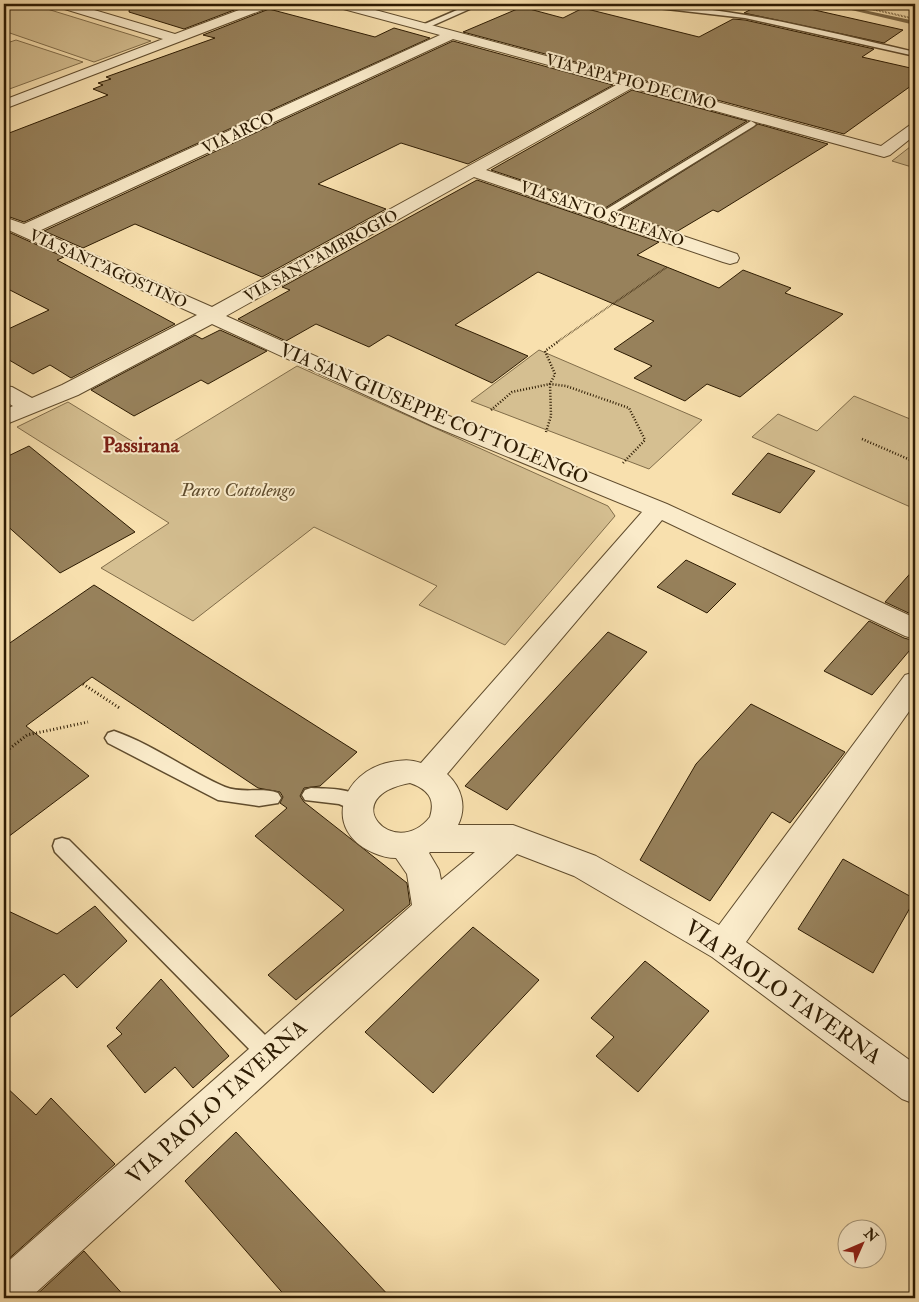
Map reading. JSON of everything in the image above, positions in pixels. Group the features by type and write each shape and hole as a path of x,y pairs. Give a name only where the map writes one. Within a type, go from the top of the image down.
{"street":[{"path":"62,4 176,39"},
{"path":"4,105 266,4"},
{"name":"VIA PAPA PIO DECIMO","path":"340,4 884,152 915,128"},
{"name":"VIA ARCO","path":"24,231 453,34"},
{"name":"VIA SANT'AMBROGIO","path":"4,418 70,390 212,316 632,82"},
{"name":"VIA SANTO STEFANO","path":"474,171 730,258"},
{"name":"VIA SANT'AGOSTINO","path":"4,222 212,316"},
{"name":"VIA SAN GIUSEPPE COTTOLENGO","path":"212,316 441,421 658,509 915,629"},
{"path":"4,392 31,407"},
{"path":"427,777 658,509"},
{"path":"724,946 915,682"},
{"path":"358,805 362,792 370,783 382,776 395,772 410,771 427,777 443,790 448,801 448,813 444,823 417,842 430,910"},
{"name":"VIA PAOLO TAVERNA","path":"358,805 357,814 360,825 378,841 391,846 417,842 513,838"},
{"name":"VIA PAOLO TAVERNA","path":"448,813 585,866 724,946 915,1086"},
{"name":"VIA PAOLO TAVERNA","path":"4,1293 430,910 513,838"}],"lane":[{"path":"424,26 477,4"},
{"path":"614,4 649,5 745,16 915,54"},
{"path":"602,215 751,124"},
{"path":"114,738 224,795 259,799 272,798"},
{"path":"311,795 342,797 358,805"},
{"path":"62,846 270,1055"}],"path":[{"path":"850,4 915,19"},
{"path":"546,433 552,416 550,384 555,374 545,351 697,247"},
{"path":"490,411 512,392 550,384 566,386 629,408 645,440 623,463"},
{"path":"862,439 915,462"},
{"path":"83,684 126,713 118,715"},
{"path":"4,753 27,735 90,721"}],"green space":[{"path":"4,4 31,4 151,41 94,62 4,31"},
{"path":"16,40 83,62 4,91 4,44"},
{"path":"915,143 915,168 892,161"},
{"path":"539,350 702,420 649,469 471,401"},
{"name":"Parco Cottolengo","path":"297,366 608,506 615,516 505,645 419,605 437,586 314,527 193,621 101,568 169,523 17,427 68,402 153,454"},
{"path":"854,396 915,421 915,509 752,437 778,414 817,431"}],"building":[{"path":"130,4 250,4 184,29 129,12"},
{"path":"761,4 788,4 903,30 884,43 744,13"},
{"path":"522,7 563,18 583,8 699,37 733,19 745,20 874,49 862,57 915,69 915,83 844,134 463,32"},
{"path":"269,9 375,37 394,28 430,38 24,222 4,215 4,135 108,95 93,89 103,85 98,83 111,79 106,77 215,38 203,35"},
{"path":"453,41 613,85 468,164 401,143 318,184 386,209 262,277 135,224 83,248 44,231"},
{"path":"632,90 747,121 605,208 491,170"},
{"path":"758,124 828,144 718,212 713,210 676,232 618,212"},
{"path":"477,180 659,242 637,255 719,288 743,270 791,288 785,293 843,314 740,397 707,384 685,401 634,378 652,366 614,349 654,321 538,272 455,325 528,356 492,383 388,335 369,347 316,324 286,341 238,319 290,290 282,287"},
{"path":"4,230 64,257 57,260 175,324 71,378 50,365 33,374 4,357 4,331 49,310 4,287"},
{"path":"220,330 267,351 208,384 201,380 134,416 91,390 195,335 202,339"},
{"path":"29,446 135,532 60,573 4,523 4,458"},
{"path":"768,453 815,471 780,513 732,494"},
{"path":"686,560 736,584 707,613 657,587"},
{"path":"915,568 915,616 885,602"},
{"path":"94,585 357,752 320,786 304,788 300,796 304,802 407,883 410,904 296,1000 268,975 344,910 255,836 287,808 280,803 283,797 280,792 258,788 92,677 26,726 89,776 4,840 4,647"},
{"path":"869,621 904,638 915,641 915,644 872,695 824,671"},
{"path":"608,632 647,652 507,810 465,786"},
{"path":"751,704 845,752 790,823 772,812 710,901 640,860 696,764"},
{"path":"843,859 915,899 873,973 798,929"},
{"path":"95,906 127,941 77,988 64,974 4,1022 4,909 57,934"},
{"path":"473,927 539,980 433,1093 365,1032"},
{"path":"645,961 709,1011 638,1092 596,1056 614,1037 591,1018"},
{"path":"161,979 229,1056 193,1088 175,1067 145,1093 107,1046 122,1034 116,1028"},
{"path":"4,1085 36,1115 51,1098 115,1164 4,1263"},
{"path":"236,1132 391,1298 287,1298 185,1181"},
{"path":"84,1251 126,1298 33,1298"}],"waterway":[{"path":"829,4 915,23"}],"district":[{"name":"Passirana","path":"141,445"}]}
